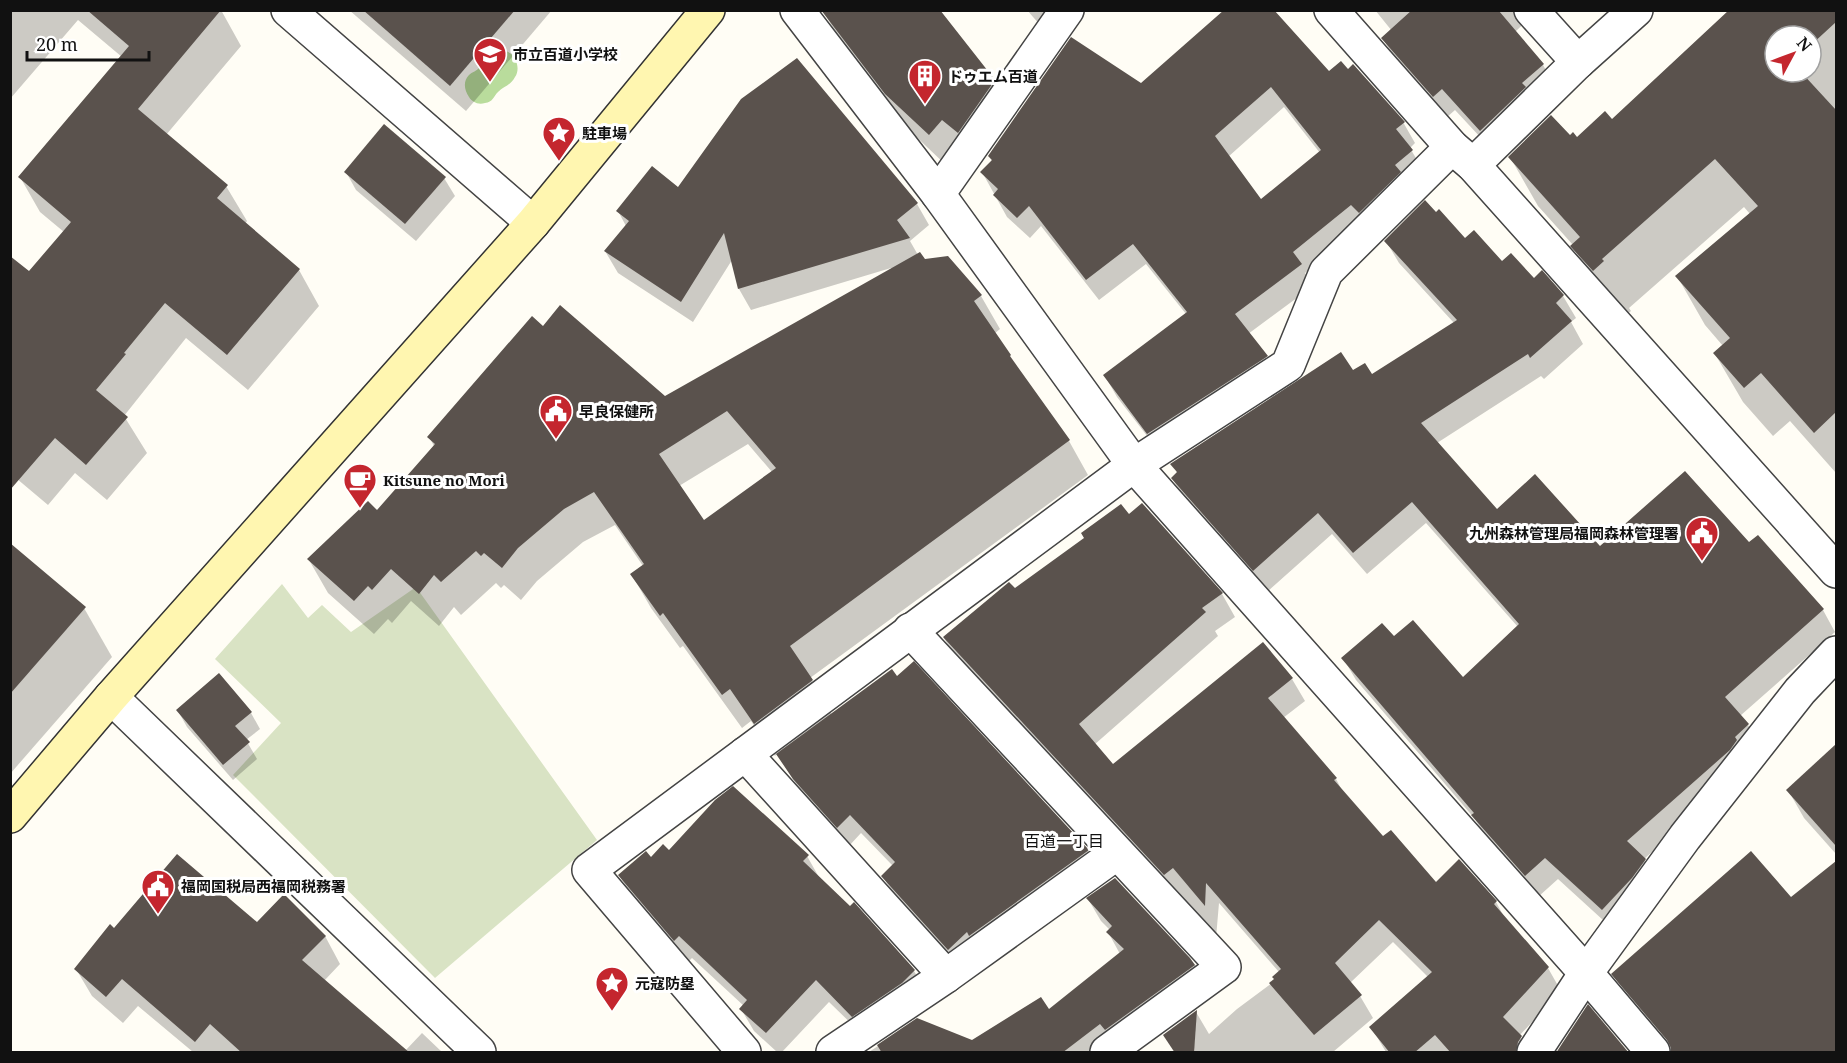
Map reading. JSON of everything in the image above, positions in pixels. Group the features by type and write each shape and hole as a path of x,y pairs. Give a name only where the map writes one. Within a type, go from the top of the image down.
{"street":[{"path":"288,10 533,223"},
{"path":"10,816 111,697 533,223 708,10"},
{"path":"797,10 938,194 1134,465 1586,973 1653,1053"},
{"path":"938,194 1067,10"},
{"path":"1331,10 1836,571"},
{"path":"1531,10 1578,62"},
{"path":"744,1053 589,870 1134,465 1288,365 1326,272 1578,62 1636,10"},
{"path":"910,630 1224,967 1122,1048"},
{"path":"1534,1053 1586,973 1707,810 1800,691 1836,652"},
{"path":"111,697 479,1053"},
{"path":"745,754 946,976"},
{"path":"833,1053 946,976 1117,853"}],"green space":[{"path":"495,51 509,52 515,58 517,74 490,102 475,103 466,91 466,80"},
{"path":"282,584 308,618 322,605 351,632 416,587 597,840 435,978 233,775 281,723 215,659"}],"building":[{"path":"87,10 221,10 138,109 228,185 217,198 300,269 227,355 165,303 96,390 128,417 86,465 55,438 10,490 10,256 29,271 71,222 18,177 129,46"},
{"path":"363,10 515,10 450,86"},
{"name":"ドゥエム百道","path":"821,10 940,10 995,80 958,133 942,120 929,135 885,94"},
{"path":"1224,10 1274,10 1329,71 1341,61 1348,69 1353,64 1405,122 1396,129 1413,150 1395,165 1401,172 1359,213 1351,205 1293,252 1302,264 1235,314 1268,356 1147,434 1103,375 1187,312 1133,244 1086,280 1029,206 1017,218 993,195 998,189 980,172 992,160 988,156 1071,37 1141,83","holes":["1271,87 1321,150 1261,199 1215,136"]},
{"path":"1412,10 1499,11 1544,64 1522,83 1526,87 1480,131 1442,89 1433,97 1381,38"},
{"path":"1729,10 1836,10 1836,22 1823,34 1823,24 1763,24 1763,84 1812,84 1836,110 1836,412 1814,433 1761,373 1744,388 1713,353 1730,338 1675,276 1758,206 1715,159 1602,259 1604,261 1593,271 1570,246 1580,237 1508,157 1551,115 1570,135 1573,132 1577,137 1605,111 1612,119"},
{"path":"797,58 918,203 897,220 910,238 738,289 724,233 681,302 604,251 629,221 616,211 652,166 678,187 741,99"},
{"path":"384,124 446,177 405,224 344,172"},
{"path":"1425,200 1436,212 1439,209 1465,238 1474,230 1502,261 1511,253 1534,278 1542,270 1564,295 1556,303 1572,321 1530,358 1528,354 1421,423 1497,509 1535,474 1600,546 1685,471 1749,542 1758,535 1824,609 1725,697 1749,724 1735,737 1737,740 1730,750 1627,841 1646,859 1632,878 1602,910 1545,858 1525,876 1471,815 1474,813 1341,658 1382,623 1394,636 1413,620 1463,677 1519,624 1412,502 1353,553 1318,513 1253,571 1171,478 1177,472 1170,464 1341,352 1353,370 1365,363 1372,374 1457,320 1384,241"},
{"path":"920,252 925,259 948,256 982,295 974,301 1070,440 790,646 813,680 754,724 730,689 722,695 663,613 660,616 630,574 644,564 594,492 564,509 518,548 502,568 484,553 481,556 476,551 441,582 434,575 419,594 391,569 372,590 368,586 354,601 307,559 368,501 377,510 435,444 427,437 532,316 543,326 560,305 665,396","holes":["727,411 776,468 704,520 659,454"]},
{"path":"1142,503 1223,593 1202,608 1206,612 1079,724 1113,764 1263,642 1293,678 1268,698 1383,836 1391,830 1436,882 1459,859 1497,901 1494,904 1549,967 1503,1017 1522,1036 1516,1053 1451,1053 1435,1035 1414,1053 1390,1053 1369,1027 1432,972 1379,920 1335,963 1362,995 1314,1035 1269,983 1281,969 1206,883 1205,906 1173,868 1164,875 943,637 1009,582 1015,588 1084,538 1081,533 1121,504 1129,514"},
{"path":"10,543 86,607 10,694"},
{"path":"914,661 1089,850 969,936 967,932 948,950 881,876 895,862 850,815 837,828 793,779 776,754 892,669 897,676"},
{"path":"219,673 252,712 235,726 250,742 223,765 176,710"},
{"path":"1836,744 1836,846 1786,790"},
{"path":"733,786 809,855 803,861 850,906 854,902 915,970 902,983 852,1017 816,980 766,1033 739,1009 747,1000 679,936 674,941 618,875 646,851 651,857 663,844 669,850 715,800"},
{"path":"1751,851 1791,897 1836,861 1836,1053 1671,1053 1667,1040 1611,974"},
{"path":"177,854 257,922 284,894 326,936 302,960 410,1053 242,1053 210,1024 195,1042 122,979 106,997 74,969 110,924 114,928"},
{"path":"1115,878 1195,965 1105,1030 1100,1024 1062,1053 882,1053 877,1045 917,1018 972,1040 1041,997 1049,1009 1124,949 1106,932 1112,926 1086,898"},
{"path":"1588,1004 1629,1053 1556,1053"},
{"path":"1197,1010 1194,1053 1175,1053 1163,1035"}],"place":[{"name":"市立百道小学校","path":"490,83"},
{"name":"ドゥエム百道","path":"925,105"},
{"name":"駐車場","path":"559,162"},
{"name":"早良保健所","path":"556,440"},
{"name":"Kitsune no Mori","path":"360,509"},
{"name":"九州森林管理局福岡森林管理署","path":"1702,562"},
{"name":"福岡国税局西福岡税務署","path":"158,915"},
{"name":"元寇防塁","path":"612,1012"}],"district":[{"name":"百道一丁目","path":"1064,841"}]}
